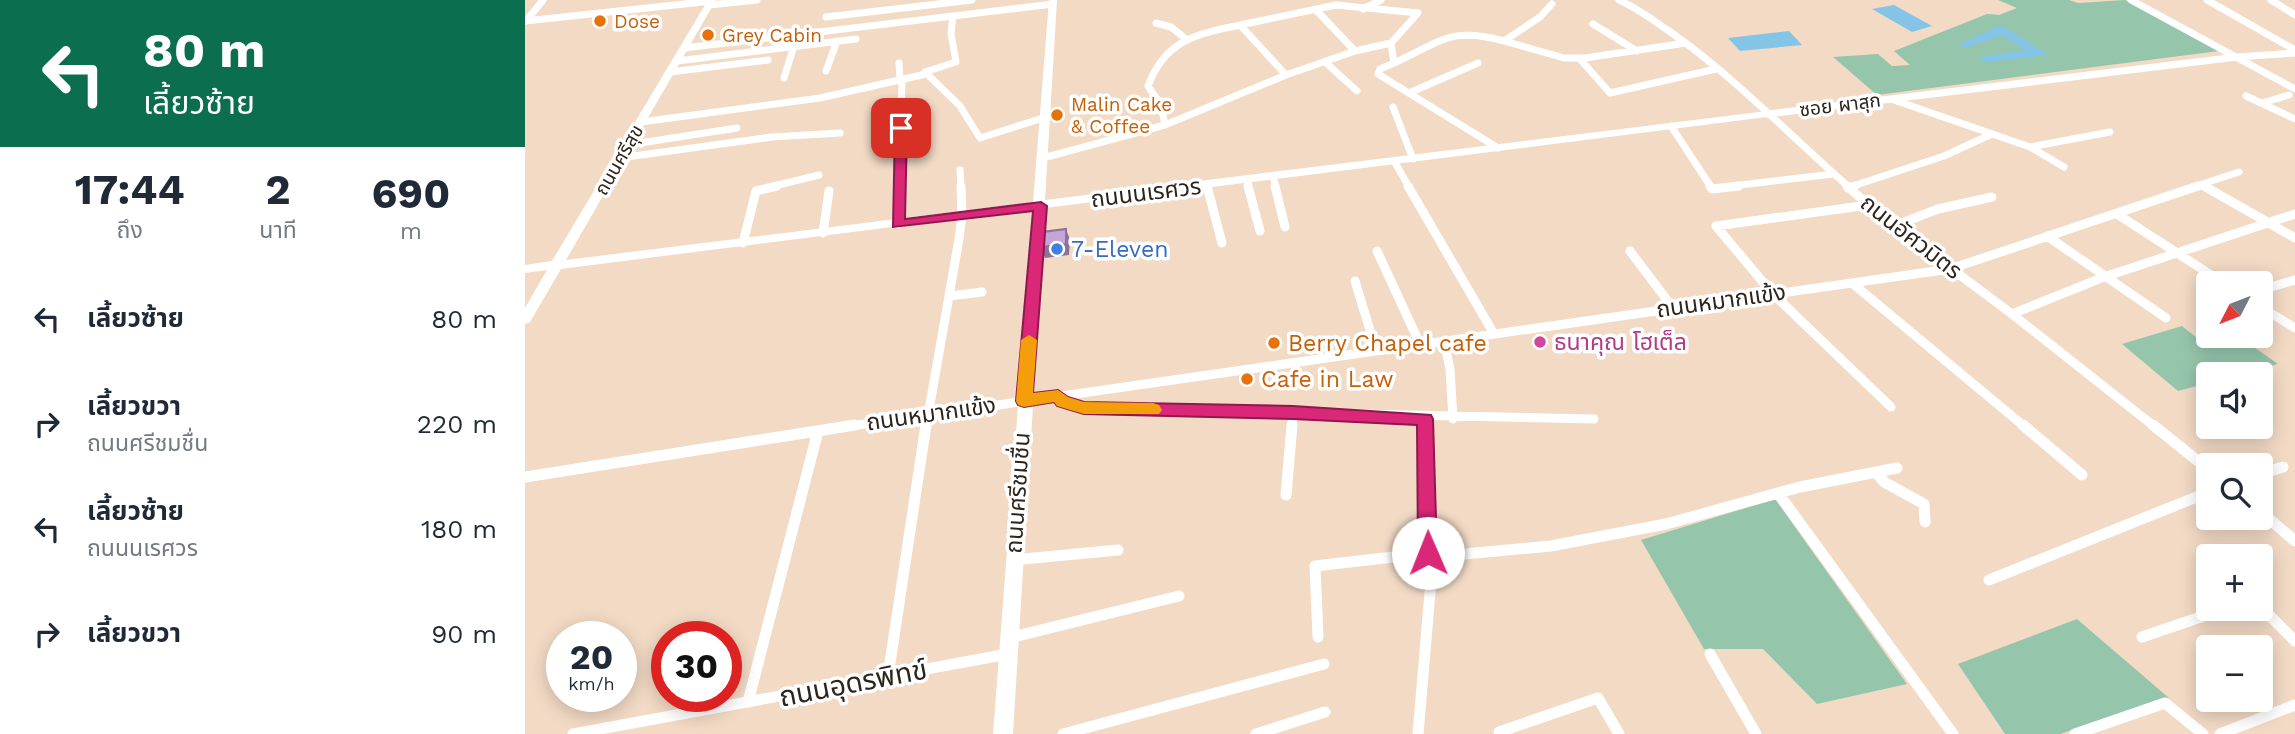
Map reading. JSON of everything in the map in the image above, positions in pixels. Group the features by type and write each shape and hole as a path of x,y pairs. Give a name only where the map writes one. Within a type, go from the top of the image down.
{"street":[{"path":"526,21 543,0"},
{"path":"629,10 636,0"},
{"path":"526,21 711,2 757,0"},
{"path":"826,17 972,0"},
{"path":"1363,9 1381,0"},
{"name":"ถนนอัศวมิตร","path":"1619,0 1631,5 1686,43 1743,89 1868,205 2012,314 2196,460"},
{"path":"2131,0 2238,57 2292,92"},
{"path":"2207,0 2295,52"},
{"path":"2271,0 2295,15"},
{"name":"ถนนศรีสุข","path":"525,319 711,2"},
{"path":"684,48 1053,2"},
{"name":"ถนนศรีชมชื่น","path":"1003,734 1053,2"},
{"path":"1504,41 1540,17 1552,4"},
{"path":"1044,158 1165,125 1286,75 1355,51 1391,43 1418,13 1336,5 1186,39 1167,52 1153,68 1148,86 1161,105 1165,125"},
{"path":"1316,10 1355,51"},
{"path":"641,122 855,93 926,74 925,72 956,62 951,33 953,16"},
{"path":"1156,23 1171,27 1186,39"},
{"path":"1593,24 1637,51"},
{"path":"1241,25 1286,75"},
{"path":"1498,148 1378,74 1380,69 1445,36 1459,32 1475,32 1564,58 1686,43"},
{"path":"677,61 856,39"},
{"path":"826,71 837,41"},
{"path":"1391,43 1394,63"},
{"path":"785,78 794,47"},
{"name":"ซอย ผาสุก","path":"1767,114 2295,52"},
{"path":"1579,58 1610,93 1716,69"},
{"path":"670,72 768,60"},
{"path":"1325,62 1357,91"},
{"path":"898,224 901,81 899,63"},
{"path":"1409,93 1479,63"},
{"path":"926,74 960,106 980,138 1046,117"},
{"path":"2262,103 2292,92"},
{"path":"2246,96 2294,118"},
{"path":"1890,98 2030,147 2064,167"},
{"path":"1393,107 1413,159"},
{"name":"ถนนนเรศวร","path":"525,269 1767,114"},
{"path":"1671,126 1711,189 1833,174"},
{"path":"627,145 737,128"},
{"path":"2030,147 2110,132"},
{"path":"619,158 772,137 840,133"},
{"path":"1848,188 1932,160 1992,134"},
{"path":"1394,161 1494,334"},
{"path":"888,676 962,216 960,170"},
{"name":"ถนนหมากแข้ง","path":"525,477 929,414 1950,269 2204,186 2239,172"},
{"path":"743,243 756,191 819,175"},
{"path":"1273,177 1285,227"},
{"path":"1247,180 1260,231"},
{"path":"1207,185 1222,243"},
{"path":"2204,186 2295,238"},
{"path":"823,233 829,191"},
{"path":"1894,226 1938,209 1992,197"},
{"path":"1868,205 1716,226 1773,294 1891,407"},
{"path":"2117,214 2205,271"},
{"path":"2012,314 2104,276 2295,214"},
{"path":"2047,236 2166,318"},
{"path":"1377,251 1420,344"},
{"path":"1630,251 1674,308"},
{"path":"2273,286 2295,280"},
{"path":"1355,281 1376,351"},
{"path":"1852,283 2082,475"},
{"path":"950,296 982,292"},
{"path":"2273,314 2295,328"},
{"path":"1444,341 1450,369 1453,419"},
{"path":"1058,396 1063,402 1084,408 1425,419 1594,419"},
{"path":"1286,495 1293,413"},
{"path":"1418,734 1431,555 1425,419"},
{"path":"748,702 818,431"},
{"path":"2273,470 2283,467"},
{"path":"1318,637 1315,566 1576,541 1666,524 1778,493 1897,468"},
{"path":"1875,472 1884,482 1924,504 1925,522"},
{"path":"1778,493 1953,734"},
{"path":"1989,580 2196,497"},
{"path":"2273,522 2295,541"},
{"path":"1014,560 1118,550"},
{"path":"1009,638 1179,596"},
{"path":"2142,637 2196,619"},
{"path":"2273,619 2295,641"},
{"name":"ถนนอุดรพิทข์","path":"573,734 1008,654"},
{"path":"1710,654 1756,734"},
{"path":"1063,734 1324,664"},
{"path":"1499,732 1598,698 1619,734"},
{"path":"2075,734 2165,703 2203,734"},
{"path":"2220,734 2295,705"},
{"path":"1256,734 1325,712"}],"green space":[{"path":"1998,0 2069,0 2078,3 2125,0 2219,51 1877,95 1833,57 1878,54 1892,66 1910,65 1894,51 1987,14 1999,15 2017,8"},
{"path":"2182,326 2196,337 2196,348 2255,348 2278,364 2196,362 2196,386 2178,391 2122,344"},
{"path":"1775,499 1907,684 1817,704 1763,649 1704,649 1641,540"},
{"path":"2077,619 2169,698 2060,734 2005,734 1958,664"}],"water":[{"path":"1894,5 1932,26 1912,32 1872,9"},
{"path":"2001,25 2048,55 1985,62 1978,57 2025,50 2002,35 1965,48 1959,44"},
{"path":"1789,31 1802,45 1740,51 1728,38"}],"building":[{"path":"1066,229 1066,244 1041,247 1042,232"}],"slow traffic":[{"path":"1029,340 1024,401 1058,396 1063,402 1084,408 1153,410"}],"place":[{"name":"Dose","path":"600,21"},
{"name":"Grey Cabin","path":"708,35"},
{"name":"Malin Cake & Coffee","path":"1057,115"},
{"name":"7-Eleven","path":"1057,249"},
{"name":"ธนาคุณ โฮเต็ล","path":"1540,342"},
{"name":"Berry Chapel cafe","path":"1274,343"},
{"name":"Cafe in Law","path":"1247,379"}],"route":[{"path":"901,128 898,224 1041,206 1024,401 1058,396 1063,402 1084,408 1425,419 1428,553"}]}
